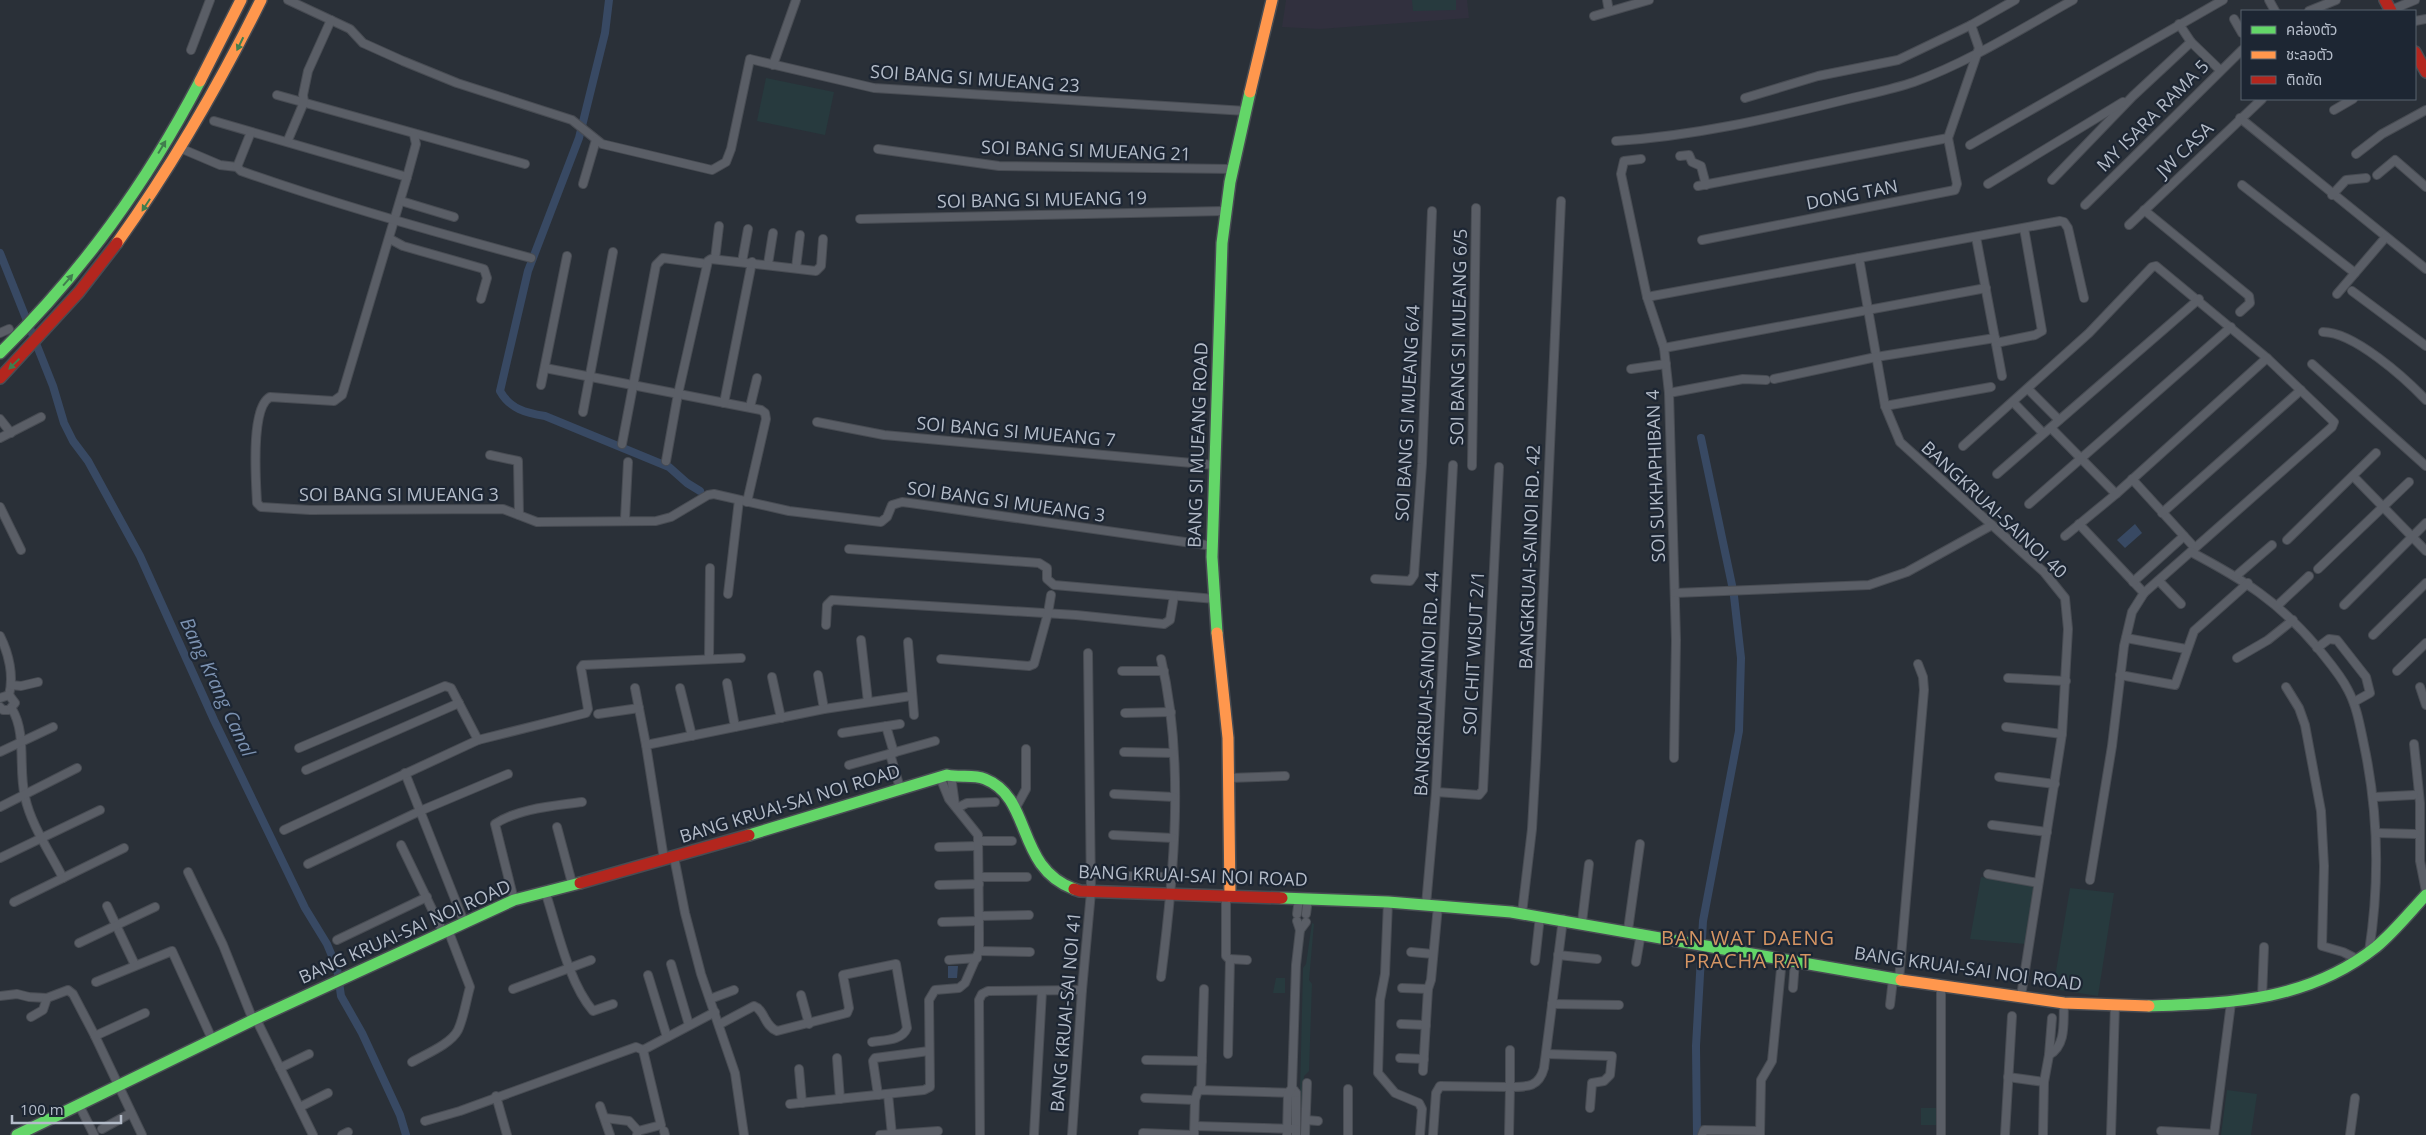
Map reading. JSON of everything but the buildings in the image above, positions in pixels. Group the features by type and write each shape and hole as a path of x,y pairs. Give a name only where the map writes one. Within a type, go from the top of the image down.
{"main road":[{"path":"0,353 22,332 91,254 131,199 206,71 241,0"},
{"path":"0,378 43,336 109,257 144,208 223,77 261,0"},
{"name":"BANG SI MUEANG ROAD","path":"1228,896 1228,738 1215,599 1213,546 1214,465 1224,211 1272,0"},
{"path":"2416,54 2421,67"},
{"name":"BANG KRUAI-SAI NOI ROAD","path":"17,1135 212,1039 514,900 669,858 900,788 946,776 971,775 989,781 1003,791 1015,809 1039,866 1051,879 1065,888 1091,892 1388,902 1522,913 1628,930 1896,979 2064,1003 2115,1005 2231,1003 2300,989 2342,971 2359,960 2388,937 2426,895"}],"street":[{"path":"191,50 210,0"},
{"path":"288,0 331,20 308,71 302,95 304,102 288,140"},
{"path":"773,65 796,0"},
{"path":"1607,0 1610,11"},
{"path":"1594,16 1649,0"},
{"path":"1744,98 1818,76 1898,60 1972,25 2015,0"},
{"path":"1616,142 1662,138 1785,115 1914,82 1977,53 2073,0"},
{"path":"1970,145 2223,0"},
{"path":"2311,10 2336,0"},
{"path":"2393,10 2415,0"},
{"name":"SOI BANG SI MUEANG 23","path":"331,20 350,29 363,43 457,83 582,127 604,145 712,170 726,162 731,148 750,59 874,88 1246,112"},
{"path":"2234,20 2241,31"},
{"path":"2179,24 2191,42 2220,70"},
{"name":"DONG TAN","path":"1702,240 1955,190 1957,184 1948,138 1979,48 1972,25"},
{"path":"2052,180 2133,96 2191,42"},
{"name":"MY ISARA RAMA 5","path":"2085,205 2241,51"},
{"path":"277,95 414,135 525,164"},
{"path":"1988,184 2133,96"},
{"name":"JW CASA","path":"2129,224 2261,100"},
{"path":"2334,110 2351,100"},
{"path":"2356,154 2382,134 2426,110"},
{"path":"2240,118 2384,238 2426,269"},
{"path":"214,121 288,140 407,177"},
{"path":"237,167 251,132"},
{"name":"SOI BANG SI MUEANG 3","path":"414,135 416,144 401,201 339,399 334,402 276,396 267,399 264,403 258,420 256,445 257,503 265,509 503,509 537,522 656,521 671,517 708,495 714,494 789,511 882,522 885,521 892,505 910,503 1213,546"},
{"path":"1680,156 1689,155 1692,162 1701,166 1702,185 1948,138"},
{"path":"583,184 596,140"},
{"path":"180,148 220,165 237,167 241,171 295,191 394,222 531,258"},
{"name":"SOI BANG SI MUEANG 21","path":"878,150 999,166 1233,169"},
{"name":"SOI SUKHAPHIBAN 4","path":"1641,159 1624,161 1621,165 1621,174 1647,297 1664,348 1669,394 1675,594 1674,758"},
{"path":"2377,174 2395,160 2426,187"},
{"path":"2332,195 2346,180 2366,178"},
{"path":"2242,185 2355,273"},
{"path":"401,201 454,217"},
{"name":"BANGKRUAI-SAINOI RD. 42","path":"1522,913 1532,829 1536,758 1561,201"},
{"name":"SOI BANG SI MUEANG 6/5","path":"1472,466 1476,208"},
{"name":"SOI BANG SI MUEANG 6/4","path":"1375,579 1410,581 1414,575 1422,464 1432,210"},
{"path":"2144,210 2249,296 2250,303 2240,312"},
{"name":"SOI BANG SI MUEANG 19","path":"860,220 1224,211"},
{"path":"1647,297 2060,221 2064,222 2068,228 2084,298"},
{"path":"715,259 719,226"},
{"path":"1669,394 1744,379 1770,380 1876,357 2035,335 2042,331 2024,228"},
{"path":"742,262 748,229"},
{"path":"768,264 773,233"},
{"path":"796,268 800,235"},
{"path":"1976,237 2002,376"},
{"path":"2337,294 2384,238"},
{"path":"390,239 403,246 484,269 487,278 481,299"},
{"path":"666,461 678,394 707,264 711,259 715,259 819,269 823,239"},
{"path":"583,412 613,252"},
{"path":"541,385 567,256"},
{"path":"622,444 635,385 656,266 663,258 707,264"},
{"name":"BANGKRUAI-SAINOI 40","path":"1859,258 1885,406 1900,442 2044,572 2065,598 2068,629 2062,734 2021,996"},
{"path":"724,403 752,262"},
{"path":"1964,446 2089,333 2152,267 2156,266 2199,299 2267,358 2332,419 2332,427 2158,581 2144,594 2132,612 2120,675 2112,746 2090,880"},
{"path":"1664,348 1986,288"},
{"path":"2352,290 2426,346"},
{"path":"1998,474 2199,299"},
{"path":"2029,504 2231,327"},
{"path":"0,333 9,328"},
{"path":"2323,332 2334,332 2352,340 2408,382 2426,400"},
{"path":"2065,536 2116,494 2267,358"},
{"path":"1631,369 1666,364"},
{"path":"2312,364 2426,466"},
{"path":"545,368 761,410 766,413 748,502"},
{"path":"750,408 756,378"},
{"path":"1885,406 1991,387"},
{"path":"2028,389 2059,420"},
{"path":"2162,513 2301,390"},
{"path":"2013,402 2043,433"},
{"path":"0,418 11,433"},
{"path":"0,438 41,418"},
{"name":"SOI BANG SI MUEANG 7","path":"817,422 884,435 1214,465"},
{"path":"2051,428 2080,460 2116,494"},
{"path":"2286,540 2376,453"},
{"path":"490,455 518,461 519,515"},
{"path":"625,520 628,462"},
{"name":"BANGKRUAI-SAINOI RD. 44","path":"1426,905 1436,792 1453,465"},
{"name":"SOI CHIT WISUT 2/1","path":"1436,792 1479,795 1483,790 1499,467"},
{"path":"2353,476 2426,551"},
{"path":"2132,479 2184,536 2193,550 2248,583 2278,605 2293,620 2340,677 2354,702 2374,797 2377,833 2374,922 2369,952"},
{"path":"2318,569 2409,482"},
{"path":"728,594 739,500"},
{"path":"0,508 21,550"},
{"path":"2344,605 2426,523"},
{"path":"2079,524 2144,594"},
{"path":"1675,594 1869,585 1906,572 1992,525"},
{"path":"2133,582 2184,536"},
{"path":"2236,576 2272,545"},
{"path":"850,549 1039,563 1047,568 1047,579 1054,585 1215,599"},
{"path":"709,659 710,568"},
{"path":"2278,605 2309,576"},
{"path":"2158,581 2181,604"},
{"path":"2120,675 2175,685 2186,648 2194,631 2248,583"},
{"path":"2373,636 2426,583"},
{"path":"941,659 1029,666 1034,664 1051,595"},
{"path":"826,625 827,605 832,600 1048,613 1164,624 1170,620 1174,596"},
{"path":"2237,658 2268,640 2293,620"},
{"path":"0,636 11,686 9,695"},
{"path":"2126,638 2186,648"},
{"path":"2317,648 2329,639 2337,640 2366,677 2370,693 2354,702"},
{"path":"861,640 868,702"},
{"path":"908,642 914,716"},
{"path":"2398,671 2426,643"},
{"name":"BANG KRUAI-SAI NOI 41","path":"1072,1135 1091,892 1088,653"},
{"path":"284,830 478,740 588,712 581,668 583,665 741,658"},
{"path":"1161,659 1171,712 1174,796 1172,894 1161,977"},
{"path":"1890,1005 1896,979 1924,690 1923,677 1918,664"},
{"path":"1122,670 1164,671"},
{"path":"818,675 824,709"},
{"path":"772,677 781,718"},
{"path":"2008,678 2066,681"},
{"path":"11,686 38,682"},
{"path":"727,683 735,727"},
{"path":"299,748 445,686 451,688 478,740"},
{"path":"2286,687 2299,708 2305,725 2322,818 2324,866 2322,946 2343,952 2359,960"},
{"path":"2420,687 2426,705"},
{"path":"635,688 669,858 710,999 736,1073 744,1135"},
{"path":"680,688 692,736"},
{"path":"0,698 9,695"},
{"path":"9,695 14,699 12,708 18,720 24,795 42,838 63,878"},
{"path":"646,745 824,709 911,696"},
{"path":"306,770 458,704"},
{"path":"0,708 6,711 12,708"},
{"path":"598,714 639,708"},
{"path":"1125,713 1171,712"},
{"path":"842,733 900,724"},
{"path":"886,726 900,788"},
{"path":"2006,727 2062,734"},
{"path":"0,752 53,728"},
{"path":"849,765 936,741"},
{"path":"2414,744 2420,802 2420,861 2426,891"},
{"path":"1015,809 1026,789 1026,749"},
{"path":"1124,752 1173,753"},
{"path":"0,807 77,768"},
{"path":"405,773 464,922"},
{"path":"308,864 420,811 508,774"},
{"path":"790,1104 929,1089 931,1085 929,1051 930,996 935,990 962,986 978,954 979,881 976,831 949,799 946,776"},
{"path":"1229,778 1285,776"},
{"path":"1999,777 2055,784"},
{"path":"1114,794 1174,796"},
{"path":"2374,797 2414,795"},
{"path":"514,900 495,824 516,814 560,804 582,802"},
{"path":"956,806 967,803 995,802"},
{"path":"0,858 100,810"},
{"path":"1992,825 2047,832"},
{"path":"557,827 572,884"},
{"path":"2377,833 2416,834"},
{"path":"1113,835 1173,838"},
{"path":"939,847 1012,841"},
{"path":"1628,930 1640,844"},
{"path":"401,846 445,931 470,987 469,996 457,1031 452,1037 412,1062"},
{"path":"14,902 124,848"},
{"path":"1582,922 1589,864"},
{"path":"188,872 255,1019 314,1135"},
{"path":"1988,874 2038,883"},
{"path":"1121,876 1172,877"},
{"path":"939,885 1027,877"},
{"path":"545,891 570,969 584,1001 593,1010 613,1004"},
{"path":"1228,896 1226,956 1230,959 1247,960"},
{"path":"337,940 427,897"},
{"path":"1287,1132 1292,1092 1296,965 1300,930 1297,917 1303,899"},
{"path":"1300,930 1306,918 1303,899"},
{"path":"1388,902 1385,974 1380,1000 1378,1073 1395,1093 1419,1103 1422,1109 1420,1135"},
{"path":"107,906 135,965"},
{"path":"1423,1071 1428,990 1438,906"},
{"path":"79,943 155,907"},
{"path":"942,922 1029,915"},
{"path":"1535,961 1540,916"},
{"path":"1433,1135 1436,1093 1440,1086 1531,1086 1542,1077 1563,919"},
{"path":"1636,962 1641,933"},
{"path":"2262,998 2264,947"},
{"path":"96,982 170,951 174,952 212,1039"},
{"path":"949,960 978,954 1030,952"},
{"path":"1411,952 1433,954"},
{"path":"1558,956 1597,959"},
{"path":"1228,1054 1230,959"},
{"path":"1702,1135 1703,1130 1729,1133 1760,1133 1761,1080 1772,1061 1782,959"},
{"path":"512,989 591,960"},
{"path":"1793,988 1795,961"},
{"path":"670,964 690,1026"},
{"path":"720,1024 754,1006 760,1009 769,1026 777,1031 809,1024 848,1012 843,975 896,964 907,1028 904,1035 897,1038 872,1042"},
{"path":"648,975 667,1037"},
{"path":"1941,985 1941,1135"},
{"path":"1402,988 1428,990"},
{"path":"1201,1090 1204,989"},
{"path":"710,999 734,990"},
{"path":"980,1135 980,997 988,990 1042,992 1082,990"},
{"path":"0,996 17,994 29,998 47,998 64,991 70,992 95,1036 142,1135"},
{"path":"1034,1135 1042,992"},
{"path":"801,995 809,1024"},
{"path":"31,1017 42,1010 47,998"},
{"path":"2049,1055 2061,1043 2064,1003"},
{"path":"2161,1131 2214,1135 2231,1003"},
{"path":"1552,1004 1619,1005"},
{"path":"2111,1135 2115,1005"},
{"path":"643,1050 715,1012"},
{"path":"95,1036 145,1013"},
{"path":"2006,1135 2012,1016"},
{"path":"2043,1135 2044,1082 2049,1055 2052,1018"},
{"path":"1401,1024 1426,1025"},
{"path":"425,1122 636,1047 643,1050"},
{"path":"605,1118 629,1121 637,1133 661,1124 643,1050"},
{"path":"1510,1050 1510,1135"},
{"path":"878,1095 873,1061 876,1057 929,1051"},
{"path":"280,1068 309,1054"},
{"path":"1546,1054 1612,1056 1610,1075 1604,1081 1594,1082 1590,1087 1590,1108"},
{"path":"836,1058 840,1099"},
{"path":"1400,1058 1424,1060"},
{"path":"1146,1060 1202,1061"},
{"path":"799,1069 802,1103"},
{"path":"2008,1077 2044,1082"},
{"path":"1305,1135 1307,1083"},
{"path":"1348,1089 1348,1135"},
{"path":"1143,1133 1194,1135 1196,1092 1201,1090 1292,1092"},
{"path":"1195,1126 1296,1132 1292,1092"},
{"path":"300,1107 328,1093"},
{"path":"888,1094 892,1134"},
{"path":"496,1096 507,1135"},
{"path":"1145,1098 1195,1100"},
{"path":"2350,1135 2355,1098"},
{"path":"79,1105 94,1135"},
{"path":"600,1106 610,1135"},
{"path":"102,1129 131,1113"},
{"path":"1306,1120 1318,1121"},
{"path":"880,1135 938,1131"}],"shaded area":[{"path":"1286,0 1467,0 1469,18 1320,29 1282,27"}],"green space":[{"path":"1412,0 1456,0 1456,10 1413,11"},
{"path":"766,78 834,92 825,135 757,121"},
{"path":"1981,877 2034,885 2025,944 1970,939"},
{"path":"2070,888 2114,893 2098,996 2053,989"},
{"path":"1312,923 1314,924 1309,980 1312,984 1309,1071 1304,1076 1303,1135 1299,1135 1303,968 1306,964"},
{"path":"1276,978 1285,978 1285,993 1273,993"},
{"path":"2227,1090 2257,1094 2251,1135 2221,1135"},
{"path":"1921,1108 1937,1108 1937,1125 1921,1125"}],"water":[{"path":"2135,524 2142,533 2125,548 2117,540"},
{"path":"948,966 958,966 957,978 948,978"}],"waterway":[{"path":"609,0 605,33 579,138 528,271 500,391 509,402 519,409 545,416 669,467 687,483 700,491"},
{"name":"Bang Krang Canal","path":"0,253 53,386 64,423 73,441 88,461 140,556 214,720 305,908 327,944 337,968 341,996 362,1033 400,1115 406,1135"},
{"path":"1701,438 1732,585"},
{"path":"1697,1135 1696,1046 1703,921 1739,731 1741,658 1734,596"}],"traffic: fast":[{"path":"0,353 59,290 111,225 158,155 200,81"},
{"path":"1217,633 1212,557 1222,243 1230,182 1250,92"},
{"path":"749,835 947,775 976,777 985,779 1000,788 1011,801 1033,850 1042,865 1055,879 1074,889"},
{"path":"17,1135 253,1020 514,900 580,883"},
{"path":"2149,1006 2210,1003 2268,996 2324,979 2350,965 2376,947 2426,895"},
{"path":"1282,898 1388,902 1511,912 1901,980"}],"traffic: slow":[{"path":"200,81 241,0"},
{"path":"117,243 157,185 194,125 229,63 261,0"},
{"path":"1250,92 1272,0"},
{"path":"1217,633 1228,738 1230,896"},
{"path":"1901,980 2064,1003 2149,1006"}],"traffic: jam":[{"path":"2385,0 2390,10"},
{"path":"2416,54 2426,72"},
{"path":"0,378 79,292 117,243"},
{"path":"580,883 749,835"},
{"path":"1074,889 1080,891 1282,898"}],"district":[{"name":"BAN WAT DAENG PRACHA RAT","path":"1748,950"}]}
